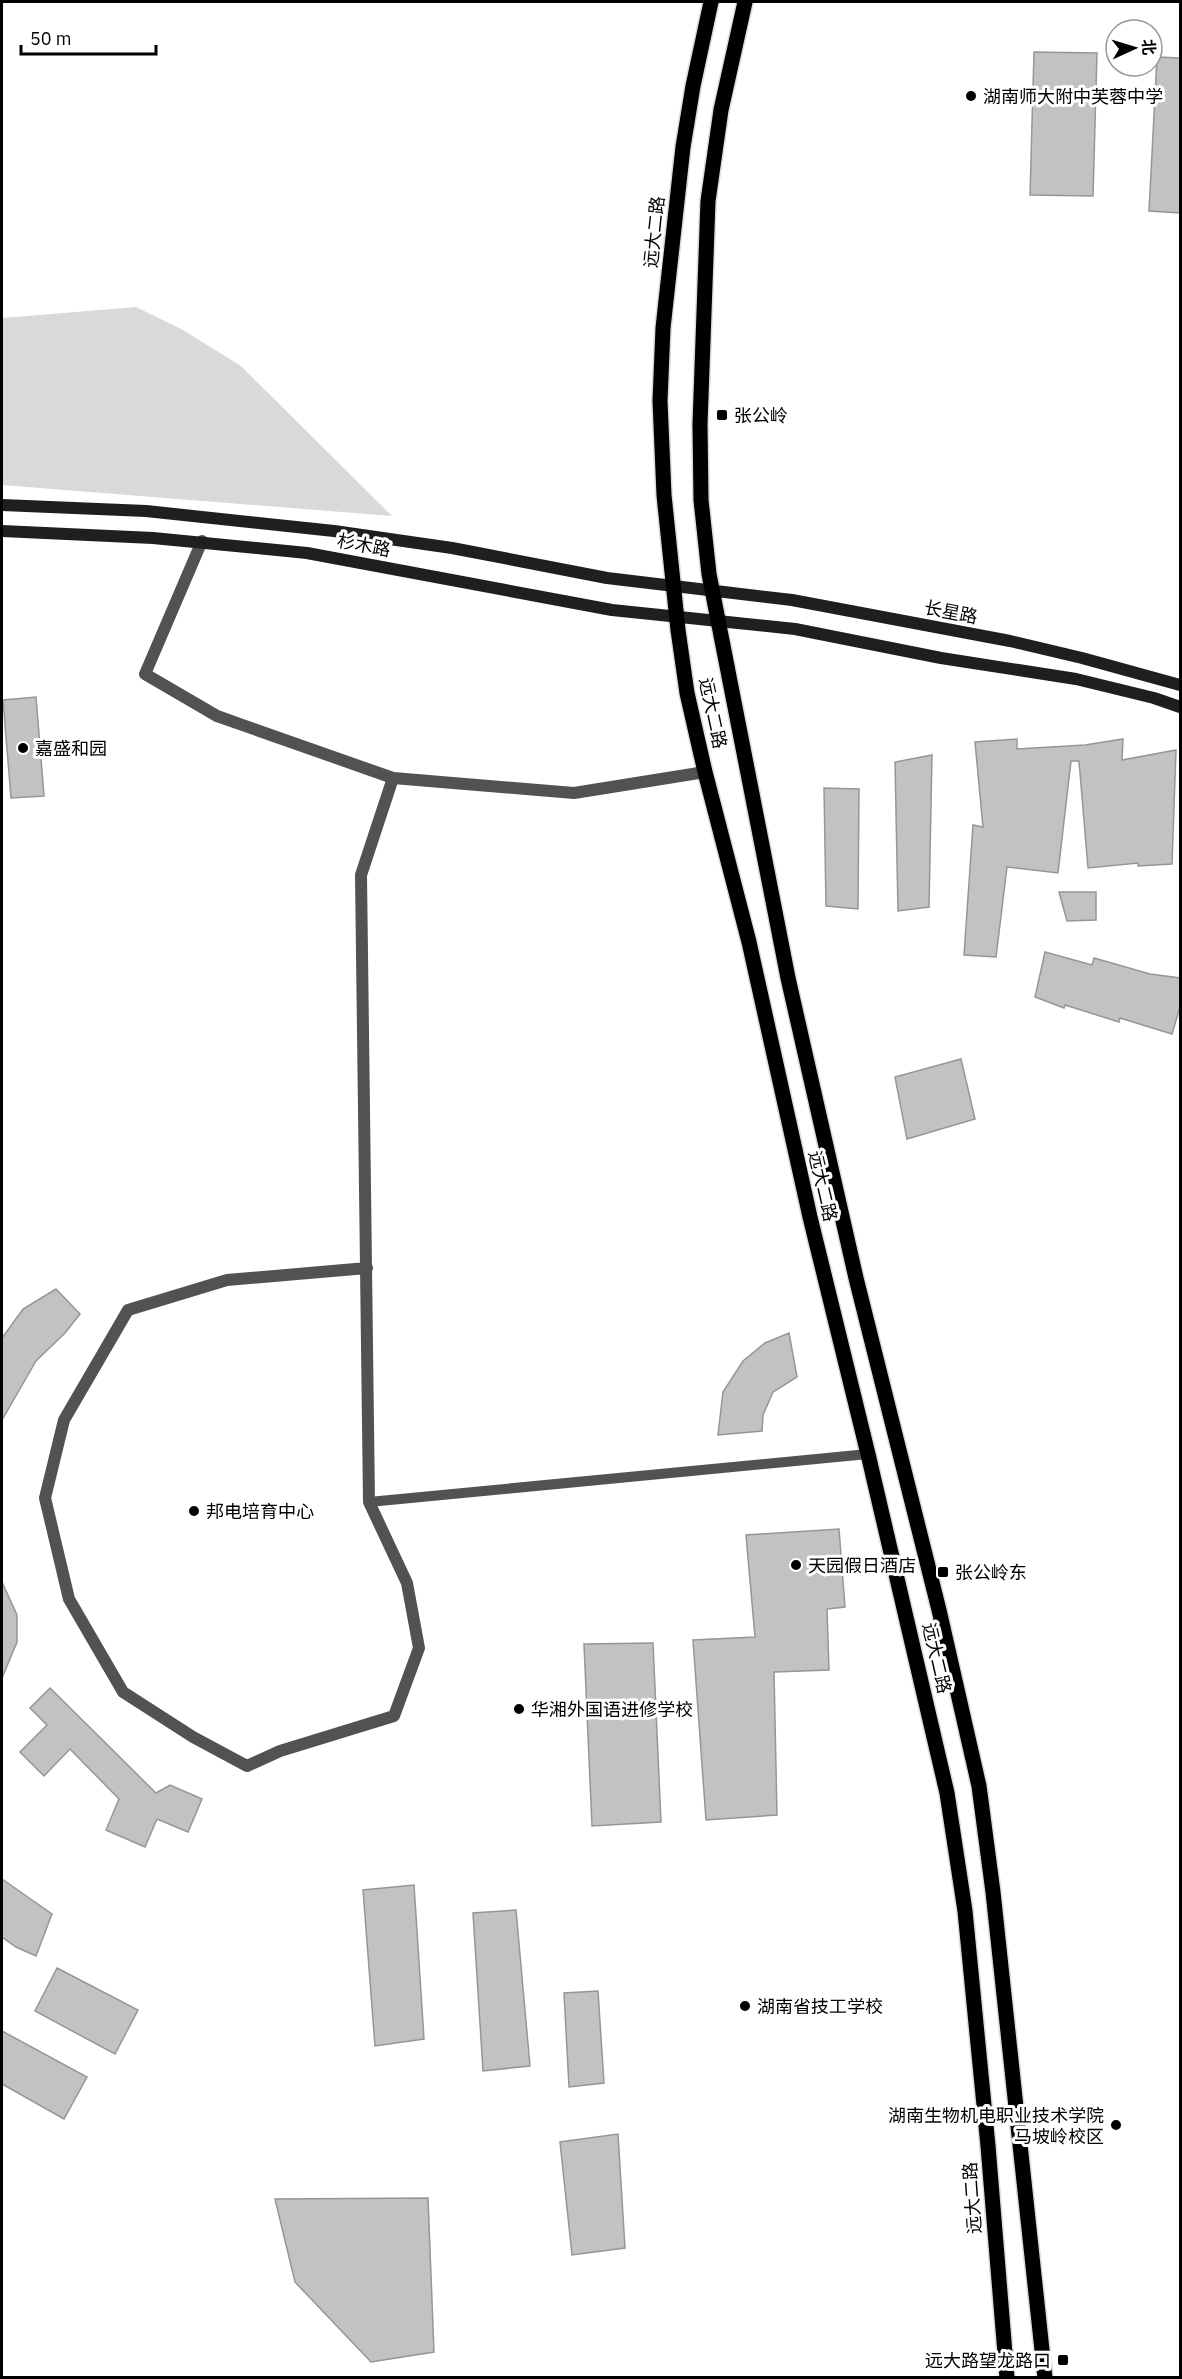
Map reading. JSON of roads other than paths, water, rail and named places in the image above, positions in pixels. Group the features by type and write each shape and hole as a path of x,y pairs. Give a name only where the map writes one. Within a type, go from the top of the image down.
{"main road":[{"name":"远大二路","path":"711,2 685,137 663,328 660,401 664,495 672,586 687,693 748,942 810,1217 949,1803 966,1923 988,2146 1007,2378"},
{"name":"远大二路","path":"745,2 721,110 708,201 700,424 701,500 712,591 788,978 856,1278 942,1621 979,1786 993,1892 1044,2378"},
{"name":"杉木路","path":"2,505 146,511 334,531 452,548 608,578 712,591"},
{"name":"杉木路","path":"2,531 202,541 307,553 612,610 717,622"},
{"name":"长星路","path":"712,591 792,600 1010,641 1180,685"},
{"path":"717,622 795,629 941,658 1076,679 1154,698 1180,707"}],"street":[{"path":"202,541 145,674 217,716 393,778 574,793 705,772"},
{"path":"367,1268 227,1280 128,1310 64,1420 45,1498 69,1599 123,1692 192,1737 247,1766 280,1751 394,1716 419,1648 407,1583 369,1502 367,1268 360,875 393,778"}],"lane":[{"path":"369,1502 868,1454"}],"place":[{"name":"湖南师大附中芙蓉中学","path":"971,96"},
{"name":"张公岭","path":"722,415"},
{"name":"嘉盛和园","path":"23,748"},
{"name":"邦电培育中心","path":"194,1511"},
{"name":"天园假日酒店","path":"796,1565"},
{"name":"张公岭东","path":"943,1572"},
{"name":"华湘外国语进修学校","path":"519,1709"},
{"name":"湖南省技工学校","path":"745,2006"},
{"name":"湖南生物机电职业技术学院 马坡岭校区","path":"1116,2125"},
{"name":"远大路望龙路口","path":"1063,2360"}]}
